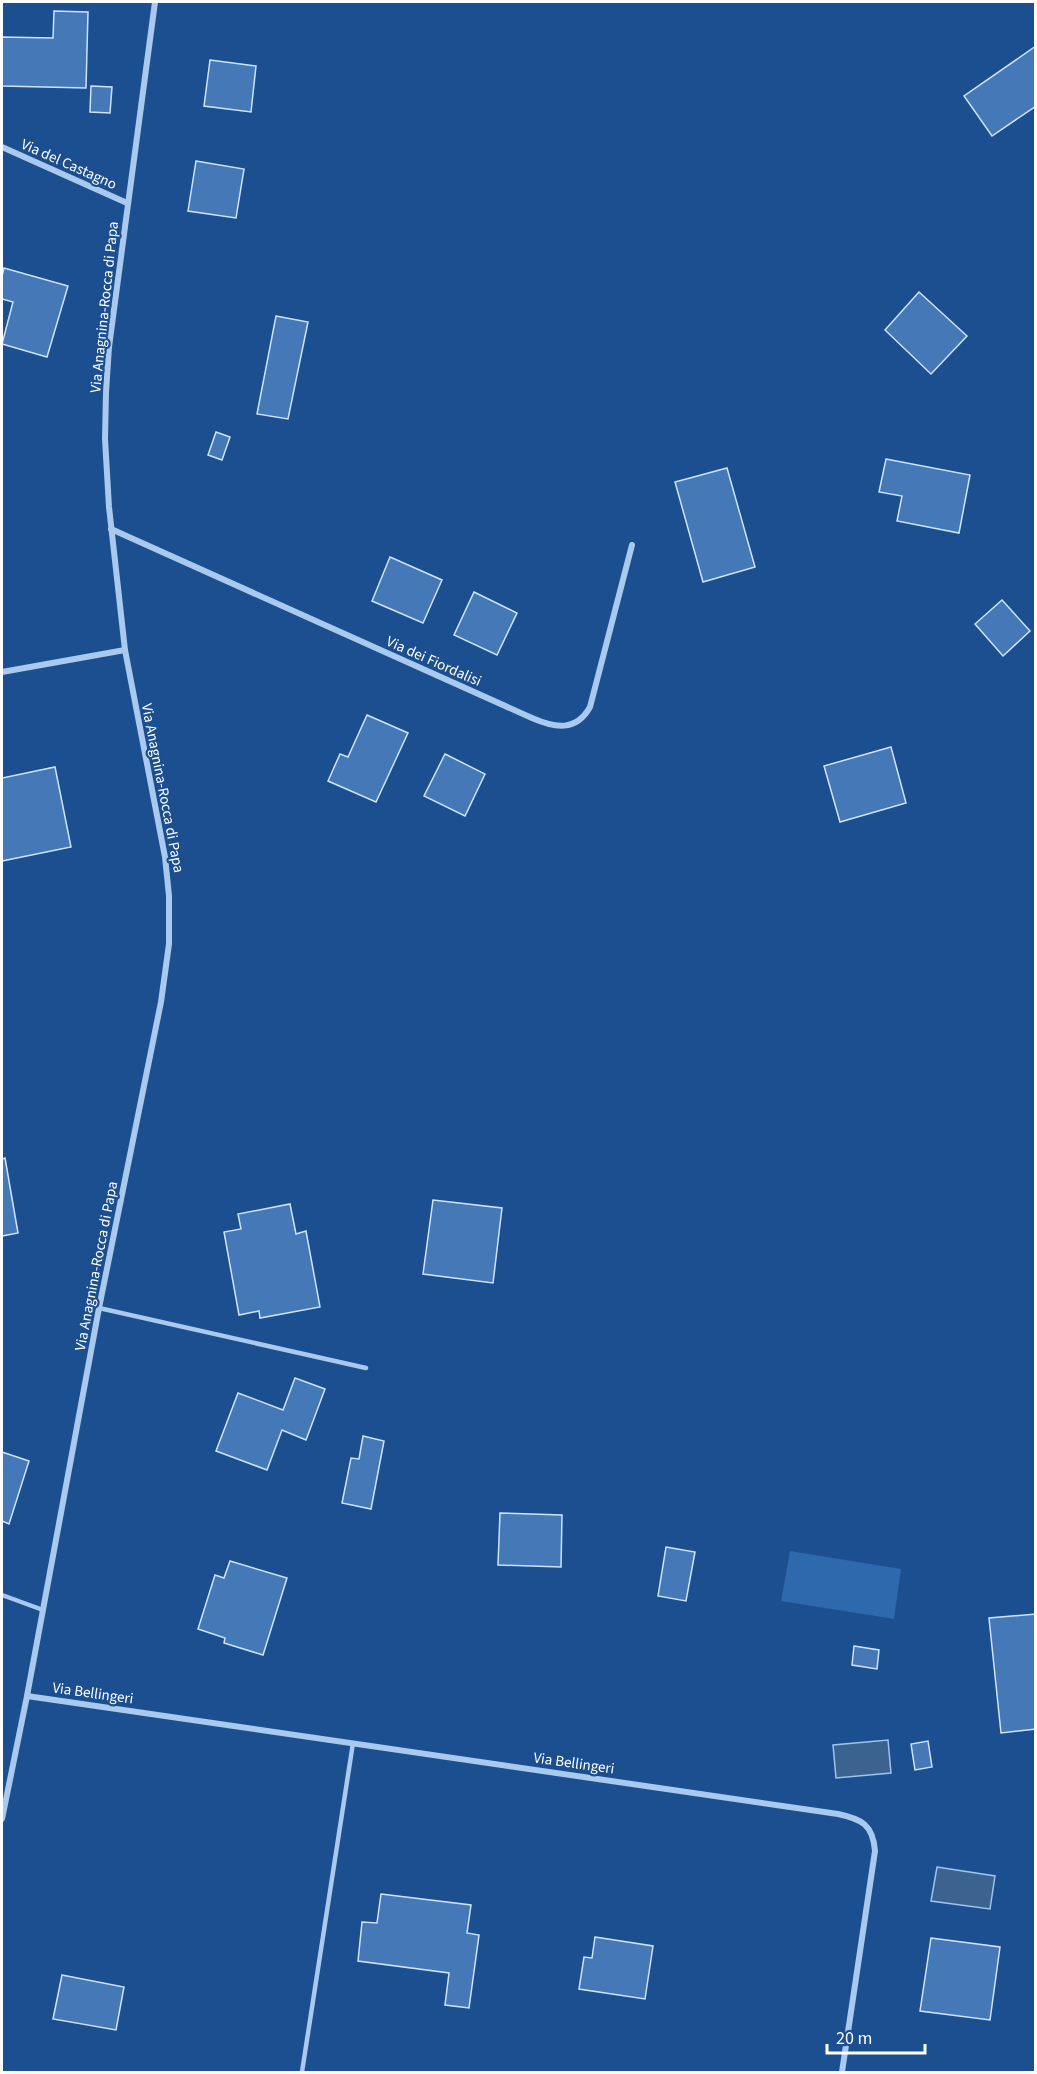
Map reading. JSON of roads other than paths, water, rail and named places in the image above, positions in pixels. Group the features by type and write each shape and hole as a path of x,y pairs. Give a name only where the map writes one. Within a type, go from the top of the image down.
{"street":[{"name":"Via Anagnina-Rocca di Papa","path":"2,1819 99,1308 161,1002 169,936 169,896 165,857 125,650 111,529 105,438 110,338 154,2"},
{"name":"Via del Castagno","path":"2,147 128,203"},
{"name":"Via dei Fiordalisi","path":"111,529 532,718 561,726 579,722 590,707 632,545"},
{"path":"2,672 125,650"},
{"name":"Via Bellingeri","path":"27,1696 838,1814 863,1823 872,1834 875,1851 842,2073"}],"lane":[{"path":"99,1308 366,1368"},
{"path":"2,1595 43,1610"},
{"path":"302,2073 353,1743"}]}
